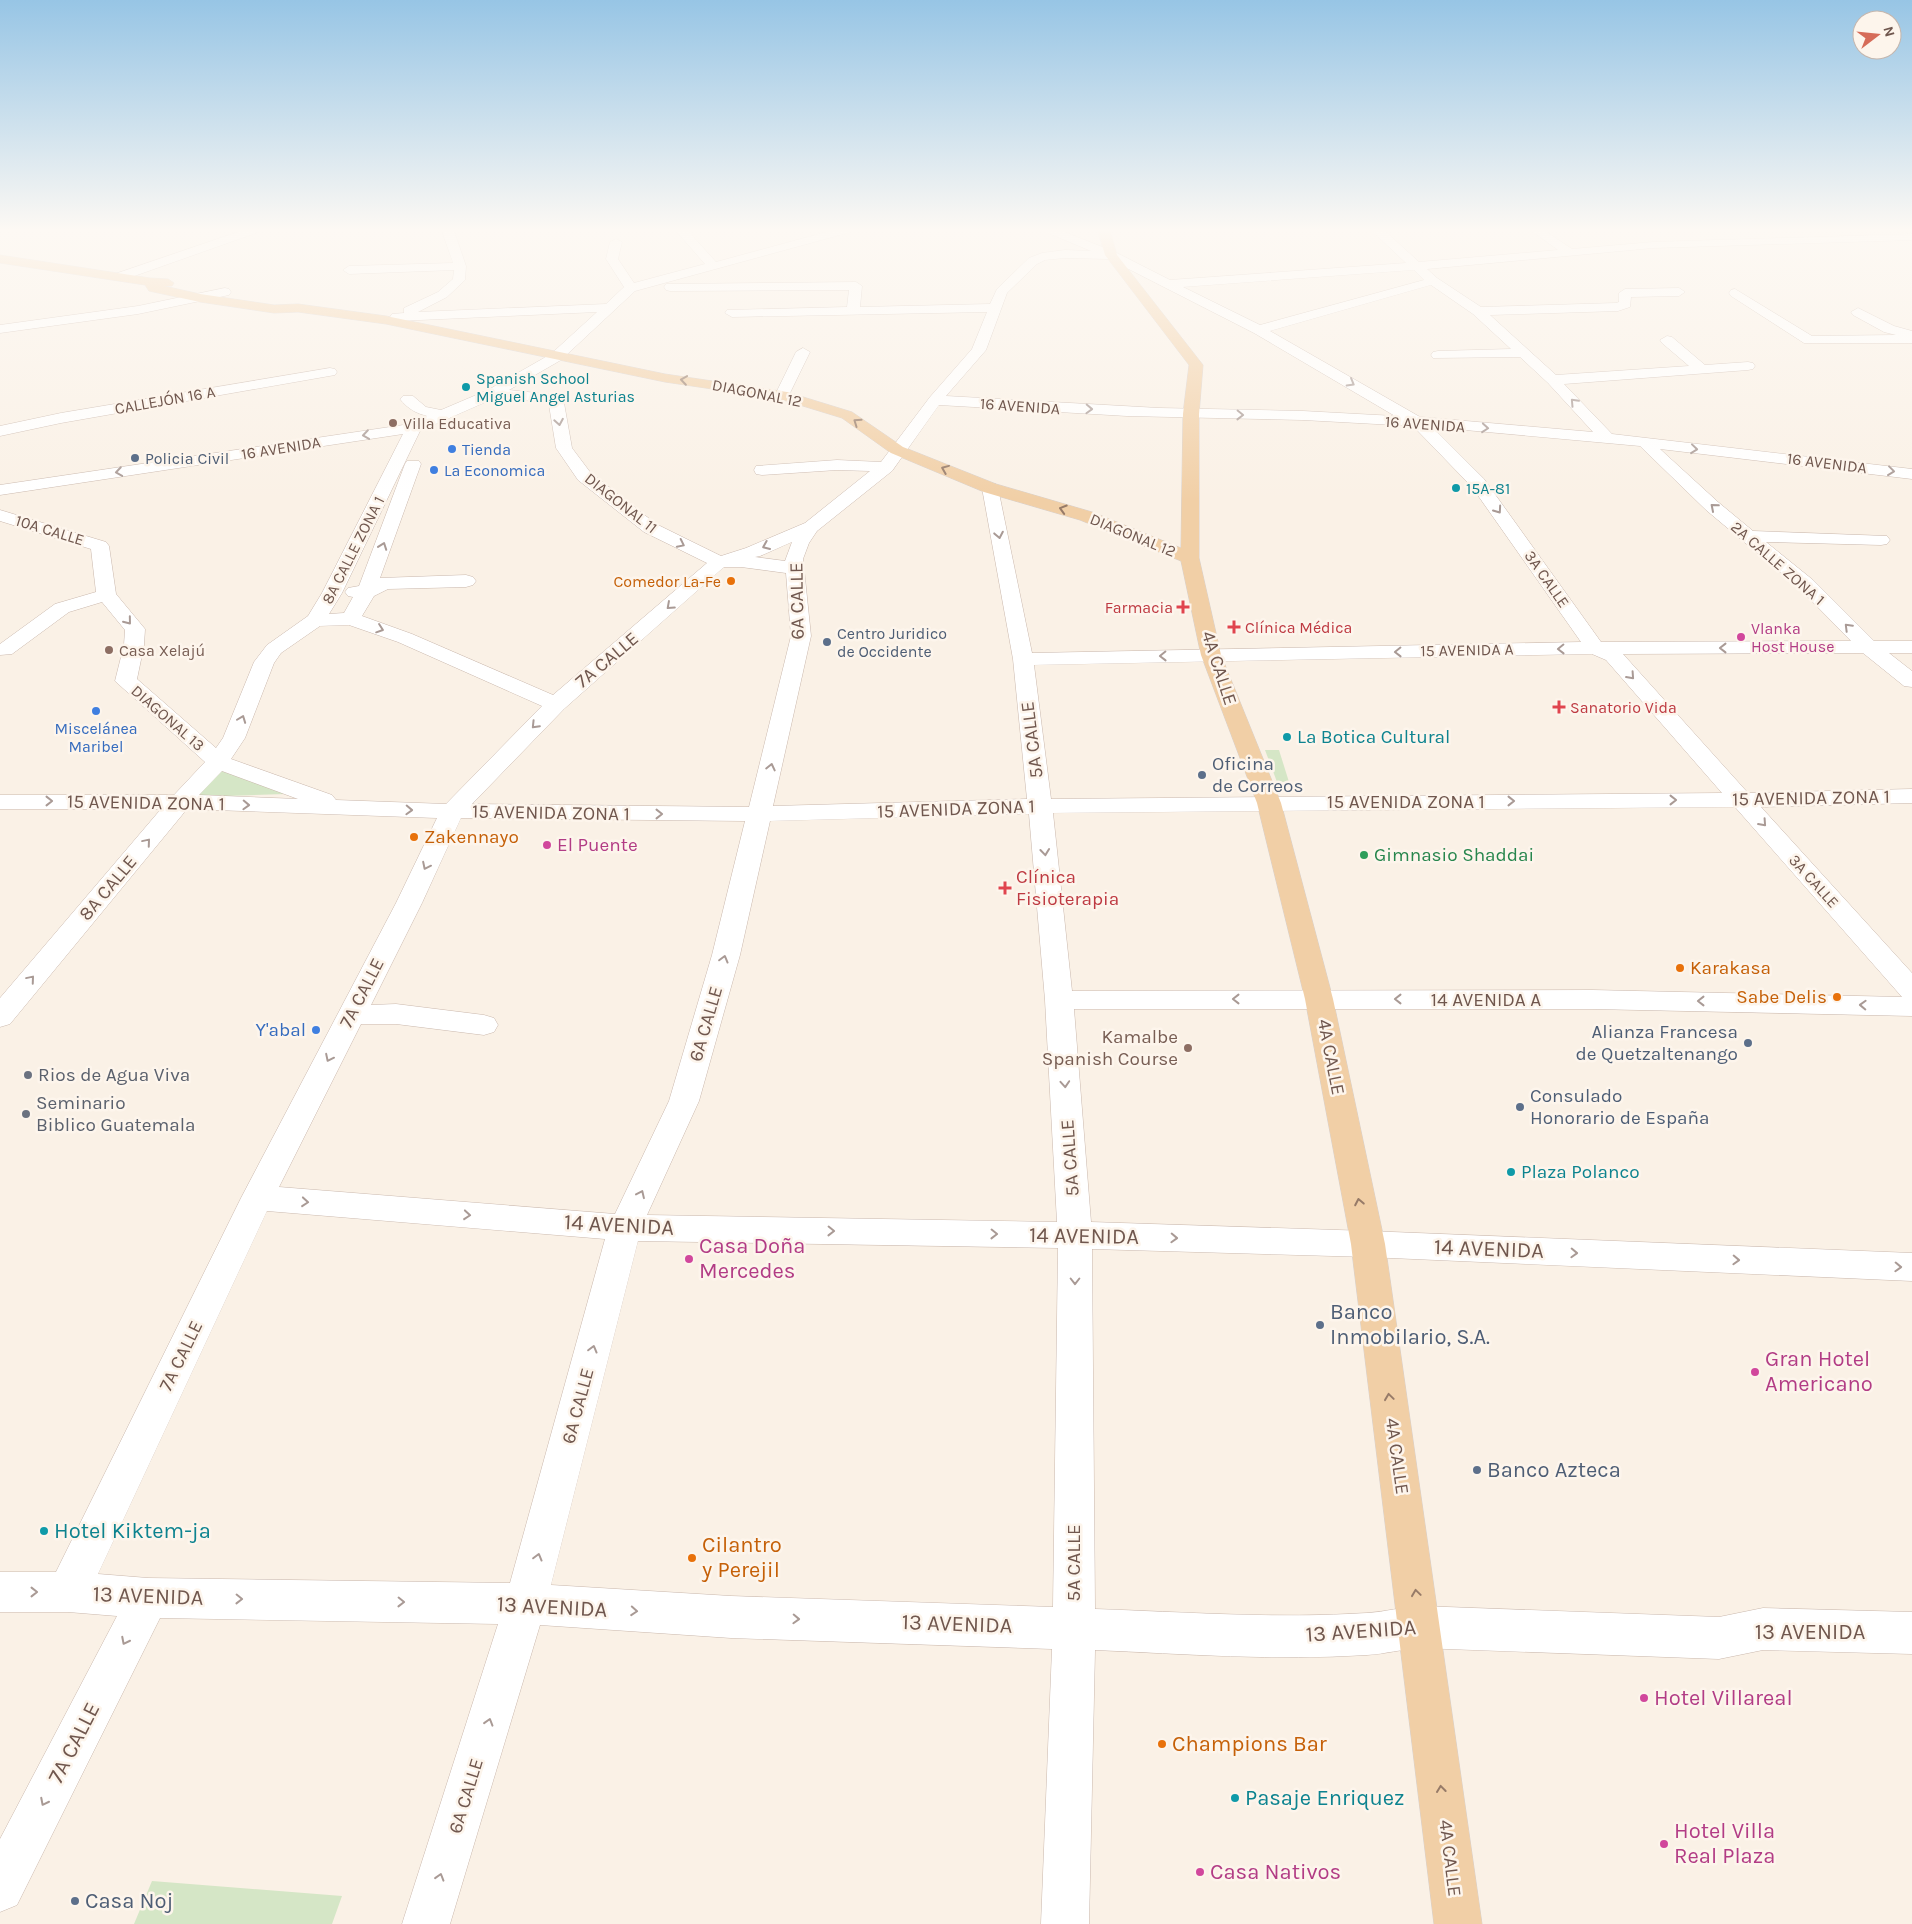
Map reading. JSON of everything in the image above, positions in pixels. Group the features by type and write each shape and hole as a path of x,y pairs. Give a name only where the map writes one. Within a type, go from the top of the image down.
{"main road":[{"name":"DIAGONAL 12","path":"403,321 556,357 665,378 782,395 847,415 897,450 990,488 1086,516 1190,558"},
{"name":"4A CALLE","path":"1161,321 1196,365 1191,414 1190,558 1211,656 1270,802 1319,999 1368,1244 1458,1924"}],"street":[{"path":"0,330 64,321"},
{"path":"414,428 493,393 556,357 594,321"},
{"name":"6A CALLE","path":"426,1924 526,1604 625,1228 684,1101 726,955 802,636 794,559 800,543 811,527 886,467 935,400 979,350 990,321"},
{"name":"3A CALLE","path":"1241,321 1419,423 1478,482 1595,648 1613,656 1912,991"},
{"path":"1259,330 1292,321"},
{"path":"1489,321 1553,380 1607,438"},
{"path":"1779,321 1809,340 1912,337"},
{"path":"1874,321 1889,329 1912,337"},
{"path":"1667,340 1701,369"},
{"path":"1852,340 1866,351"},
{"path":"782,395 803,352"},
{"path":"1438,355 1524,353"},
{"path":"1553,380 1748,366"},
{"name":"CALLEJÓN 16 A","path":"0,430 330,372"},
{"name":"DIAGONAL 11","path":"493,393 550,398 556,403 564,448 584,476 650,528 719,562 741,561 794,568"},
{"path":"408,399 421,410 444,416"},
{"name":"16 AVENIDA","path":"935,400 1191,414 1318,416 1419,423 1607,438 1912,474"},
{"name":"16 AVENIDA","path":"0,490 414,428"},
{"name":"8A CALLE ZONA 1","path":"352,619 366,592 417,454 414,428"},
{"name":"8A CALLE ZONA 1","path":"218,762 234,738 264,662 274,649 316,620 332,594 414,428"},
{"name":"2A CALLE ZONA 1","path":"1646,444 1712,506 1806,584 1869,648 1912,681"},
{"path":"762,470 837,465 886,467"},
{"name":"5A CALLE","path":"990,488 1023,659 1040,806 1059,1000 1075,1235 1074,1627 1065,1924"},
{"name":"10A CALLE","path":"0,515 100,546 106,595"},
{"name":"7A CALLE","path":"68,1592 257,1198 409,903 452,811 556,704 719,562 753,552 811,527"},
{"path":"1748,536 1881,540"},
{"path":"332,594 366,592 385,583 466,581"},
{"path":"4,650 62,608 106,595"},
{"name":"DIAGONAL 13","path":"106,595 135,629 134,645 126,681 218,762 346,808"},
{"path":"316,620 352,619 414,642 556,704"},
{"name":"15 AVENIDA A","path":"1023,659 1595,648 1912,647"},
{"name":"8A CALLE","path":"0,1017 180,802 218,762"},
{"name":"15 AVENIDA ZONA 1","path":"0,802 180,802 452,811 760,814 1270,802 1742,800 1912,796"},
{"name":"14 AVENIDA A","path":"1059,1000 1319,999 1790,1002 1912,1007"},
{"path":"350,1015 396,1014 484,1025"},
{"name":"14 AVENIDA","path":"257,1198 625,1228 1075,1235 1368,1244 1912,1267"},
{"name":"13 AVENIDA","path":"0,1592 68,1592 148,1598 526,1604 731,1617 1074,1627 1283,1636 1369,1634 1420,1626 1719,1638 1763,1629 1912,1632"},
{"name":"7A CALLE","path":"0,1888 148,1598"}],"green space":[{"path":"1265,750 1279,750 1289,782 1277,782"},
{"path":"220,769 286,794 196,797"},
{"path":"152,1881 342,1896 332,1924 134,1924"}],"place":[{"name":"Spanish School Miguel Angel Asturias","path":"466,387"},
{"name":"Villa Educativa","path":"393,423"},
{"name":"Tienda","path":"452,449"},
{"name":"Policia Civil","path":"135,458"},
{"name":"La Economica","path":"434,470"},
{"name":"15A-81","path":"1456,488"},
{"name":"Comedor La-Fe","path":"731,581"},
{"name":"Farmacia","path":"1183,607"},
{"name":"Clínica Médica","path":"1234,627"},
{"name":"Vlanka Host House","path":"1741,637"},
{"name":"Centro Juridico de Occidente","path":"827,642"},
{"name":"Casa Xelajú","path":"109,650"},
{"name":"Sanatorio Vida","path":"1559,707"},
{"name":"Miscelánea Maribel","path":"96,711"},
{"name":"La Botica Cultural","path":"1287,737"},
{"name":"Oficina de Correos","path":"1202,775"},
{"name":"Zakennayo","path":"414,837"},
{"name":"El Puente","path":"547,845"},
{"name":"Gimnasio Shaddai","path":"1364,855"},
{"name":"Clínica Fisioterapia","path":"1005,888"},
{"name":"Karakasa","path":"1680,968"},
{"name":"Sabe Delis","path":"1837,997"},
{"name":"Y'abal","path":"316,1030"},
{"name":"Alianza Francesa de Quetzaltenango","path":"1748,1043"},
{"name":"Kamalbe Spanish Course","path":"1188,1048"},
{"name":"Rios de Agua Viva","path":"28,1075"},
{"name":"Consulado Honorario de España","path":"1520,1107"},
{"name":"Seminario Biblico Guatemala","path":"26,1114"},
{"name":"Plaza Polanco","path":"1511,1172"},
{"name":"Casa Doña Mercedes","path":"689,1259"},
{"name":"Banco Inmobilario, S.A.","path":"1320,1325"},
{"name":"Gran Hotel Americano","path":"1755,1372"},
{"name":"Banco Azteca","path":"1477,1470"},
{"name":"Hotel Kiktem-ja","path":"44,1531"},
{"name":"Cilantro y Perejil","path":"692,1558"},
{"name":"Hotel Villareal","path":"1644,1698"},
{"name":"Champions Bar","path":"1162,1744"},
{"name":"Pasaje Enriquez","path":"1235,1798"},
{"name":"Hotel Villa Real Plaza","path":"1664,1844"},
{"name":"Casa Nativos","path":"1200,1872"},
{"name":"Casa Noj","path":"75,1901"}]}
